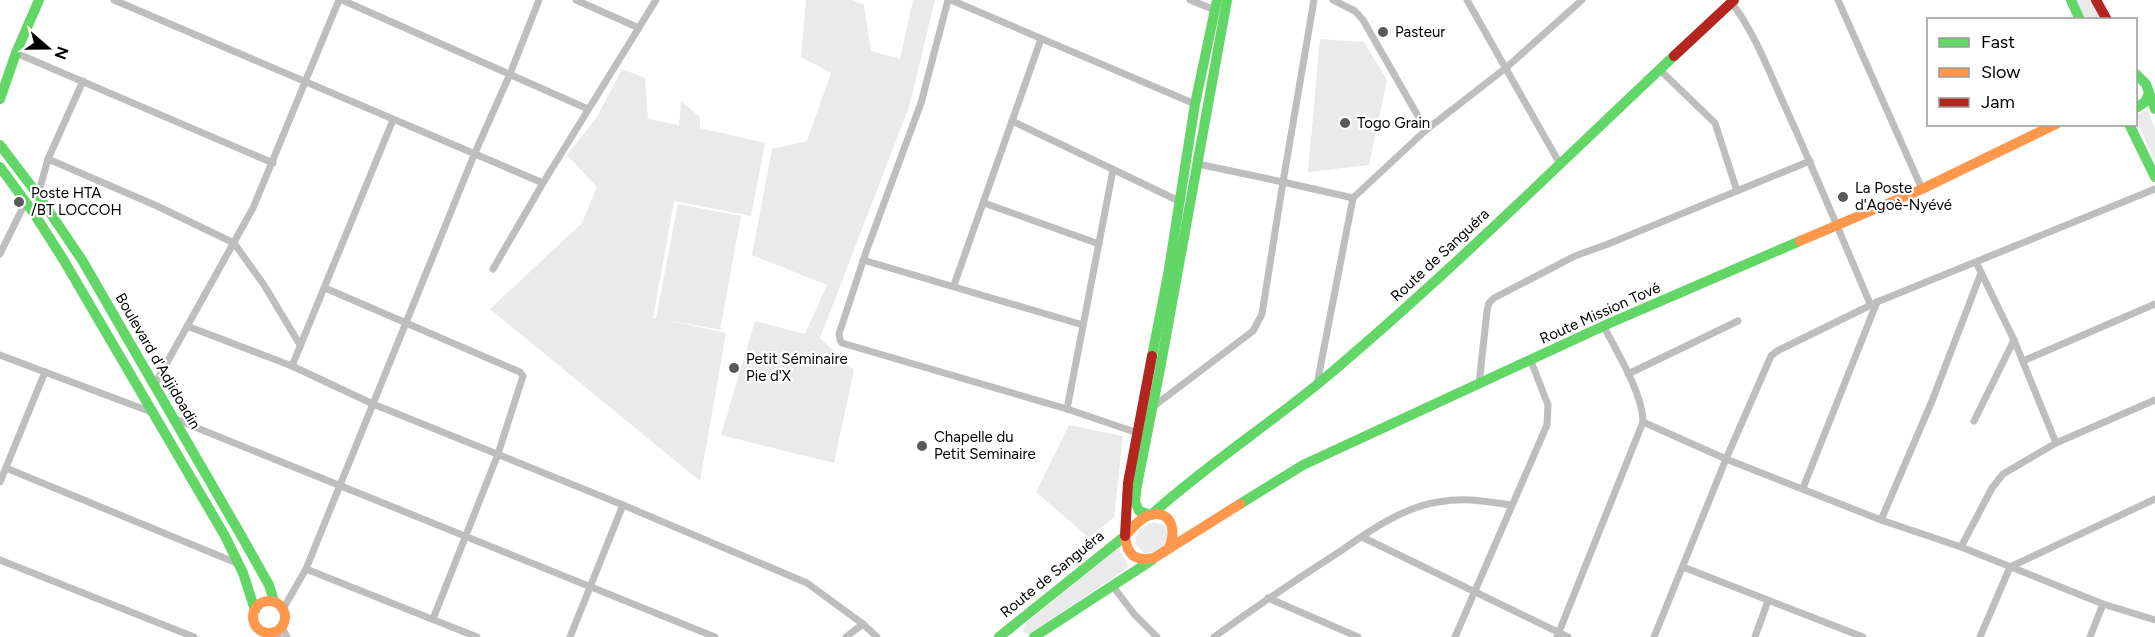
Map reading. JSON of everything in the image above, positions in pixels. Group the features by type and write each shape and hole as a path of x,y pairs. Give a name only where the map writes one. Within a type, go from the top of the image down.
{"street":[{"path":"0,99 16,53 39,0"},
{"path":"114,0 543,183"},
{"path":"136,10 141,0"},
{"path":"155,384 234,243 273,163 340,0 588,109"},
{"path":"278,605 293,589 306,569 474,155 510,74 538,0"},
{"path":"576,0 639,28"},
{"path":"493,269 543,183 656,0"},
{"path":"1138,433 1067,409 842,343 839,334 863,260 921,103 950,0 1195,104"},
{"path":"1190,0 1219,8"},
{"path":"1154,558 1143,561 1127,552 1125,536 1128,483 1168,275 1195,104 1219,8 1227,0"},
{"path":"1154,406 1253,331 1259,323 1314,0"},
{"path":"1333,0 1355,10 1363,20 1426,130"},
{"path":"1467,0 1560,164"},
{"path":"1317,384 1353,198 1426,130 1507,68 1582,0"},
{"path":"1838,0 1922,189"},
{"path":"2071,0 2079,18"},
{"path":"2096,0 2106,18"},
{"path":"1732,1 1761,55 1874,304 1803,488"},
{"name":"Route de Sanguéra","path":"1004,635 1143,519 1151,515 1189,481 1317,384 1418,297 1661,71 1732,1"},
{"path":"1167,518 1139,511 1135,501 1198,164 1219,8"},
{"path":"954,285 1041,39"},
{"path":"16,53 273,163"},
{"path":"1661,71 1715,123 1737,191"},
{"path":"2137,74 2150,86 2155,109"},
{"path":"38,195 48,159 83,81"},
{"path":"2137,107 2145,102 2150,86"},
{"path":"292,366 393,120"},
{"path":"1012,121 1179,201"},
{"name":"Route Mission Tové","path":"1154,558 1303,465 1604,327 1922,189 2052,126"},
{"path":"2130,126 2155,177"},
{"name":"Boulevard d'Adjidoadin","path":"0,145 38,195 82,260 155,384 269,585 278,605"},
{"path":"48,159 157,206 234,243 264,285 300,345"},
{"path":"1479,384 1487,311 1489,303 1494,298 1575,256 1810,160"},
{"path":"1185,162 1353,198"},
{"name":"Boulevard d'Adjidoadin","path":"0,167 26,201 86,296 154,413 240,565 252,595 255,610"},
{"path":"1067,409 1113,170"},
{"path":"1654,637 1726,459 1771,356 1874,304 2155,189"},
{"path":"0,254 26,201"},
{"path":"984,203 1100,244"},
{"path":"863,260 954,285 1083,325"},
{"path":"1976,262 2014,340 2056,443"},
{"path":"1881,520 1932,401 1981,273"},
{"path":"325,288 522,374 524,378 498,454 434,619"},
{"path":"2023,361 2155,304"},
{"path":"1628,374 1738,321"},
{"path":"187,326 292,366 373,404 623,505 807,583 877,637"},
{"path":"1557,635 1643,422 1641,408 1628,374 1604,327"},
{"path":"1974,421 2014,340"},
{"path":"0,355 154,413"},
{"path":"1455,637 1549,415 1548,405 1531,361"},
{"path":"0,482 45,372"},
{"path":"1961,547 1992,488 2003,474 2056,443 2155,400"},
{"path":"174,419 716,637"},
{"path":"1643,422 1726,459 1881,520 1961,547 2103,604 2155,620"},
{"path":"6,468 240,565"},
{"path":"1189,481 1162,515 1167,518 1174,527 1173,529 1185,529 1217,520"},
{"path":"1214,637 1268,598 1362,537 1409,510 1435,502 1467,498 1511,505"},
{"path":"1980,637 2010,567 2155,499"},
{"path":"570,637 623,505"},
{"path":"1168,549 1175,539 1174,527"},
{"path":"1362,537 1474,590 1557,635 1568,637"},
{"path":"1034,637 1154,558"},
{"path":"0,560 194,637"},
{"path":"1683,567 1863,637"},
{"path":"306,569 477,637"},
{"path":"1112,585 1134,615 1157,637"},
{"path":"1268,598 1358,637"},
{"path":"1755,637 1768,601"},
{"path":"261,603 278,605 285,615 278,634 259,634 254,625 255,610 261,603"},
{"path":"2090,637 2103,604"},
{"path":"846,637 863,624"}],"shaded area":[{"path":"806,0 851,0 864,5 871,51 900,59 913,0 935,0 909,107 820,338 854,370 834,463 721,435 755,321 805,334 827,285 752,255 772,149 807,141 831,73 801,57"},
{"path":"2077,0 2092,0 2100,18 2085,18"},
{"name":"Togo Grain","path":"1320,39 1364,42 1387,80 1369,165 1308,172"},
{"path":"622,69 645,78 648,119 679,125 681,101 700,117 700,128 765,143 751,216 674,201 653,318 656,318 678,204 741,216 720,330 662,319 726,333 700,481 490,309 582,223 597,187 567,155 597,117"},
{"path":"2147,110 2155,128 2155,161 2137,121 2137,115"},
{"path":"1069,425 1123,436 1114,517 1089,538 1036,492"},
{"path":"1154,522 1165,526 1168,537 1158,549 1144,553 1135,543 1135,539 1141,530"},
{"path":"1118,548 1129,567 1029,634 1023,632 1025,624"}],"traffic: fast":[{"path":"0,99 16,53 39,0"},
{"path":"1152,356 1168,275 1195,104 1217,0"},
{"path":"1151,515 1139,511 1135,501 1137,485 1227,0"},
{"path":"2071,0 2079,18"},
{"path":"1151,515 1365,344 1499,222 1674,56"},
{"path":"2137,75 2146,84 2155,109"},
{"path":"2137,107 2145,102 2149,93"},
{"path":"2130,126 2155,177"},
{"path":"0,145 38,195 82,260 242,537 269,585 274,601"},
{"path":"0,167 33,212 63,259 225,536 243,573 255,610"},
{"path":"1240,504 1303,465 1610,323 1800,241"},
{"path":"999,637 1125,536"},
{"path":"1034,637 1152,560"}],"traffic: slow":[{"path":"1800,241 1922,189 2052,126"},
{"path":"1168,549 1172,537 1171,524 1168,519 1158,514 1146,516 1125,536 1133,556 1142,559 1154,558 1240,504"},
{"path":"269,601 281,605 285,617 281,629 269,633 257,629 253,617 257,605 269,601"}],"traffic: jam":[{"path":"1674,56 1734,0"},
{"path":"2096,0 2106,18"},
{"path":"1125,536 1128,483 1152,356"}],"place":[{"name":"Pasteur","path":"1383,32"},
{"name":"Togo Grain","path":"1345,123"},
{"name":"La Poste d'Agoè-Nyévé","path":"1843,197"},
{"name":"Poste HTA /BT LOCCOH","path":"19,202"},
{"name":"Petit Séminaire Pie d'X","path":"734,368"},
{"name":"Chapelle du Petit Seminaire","path":"922,446"}]}
